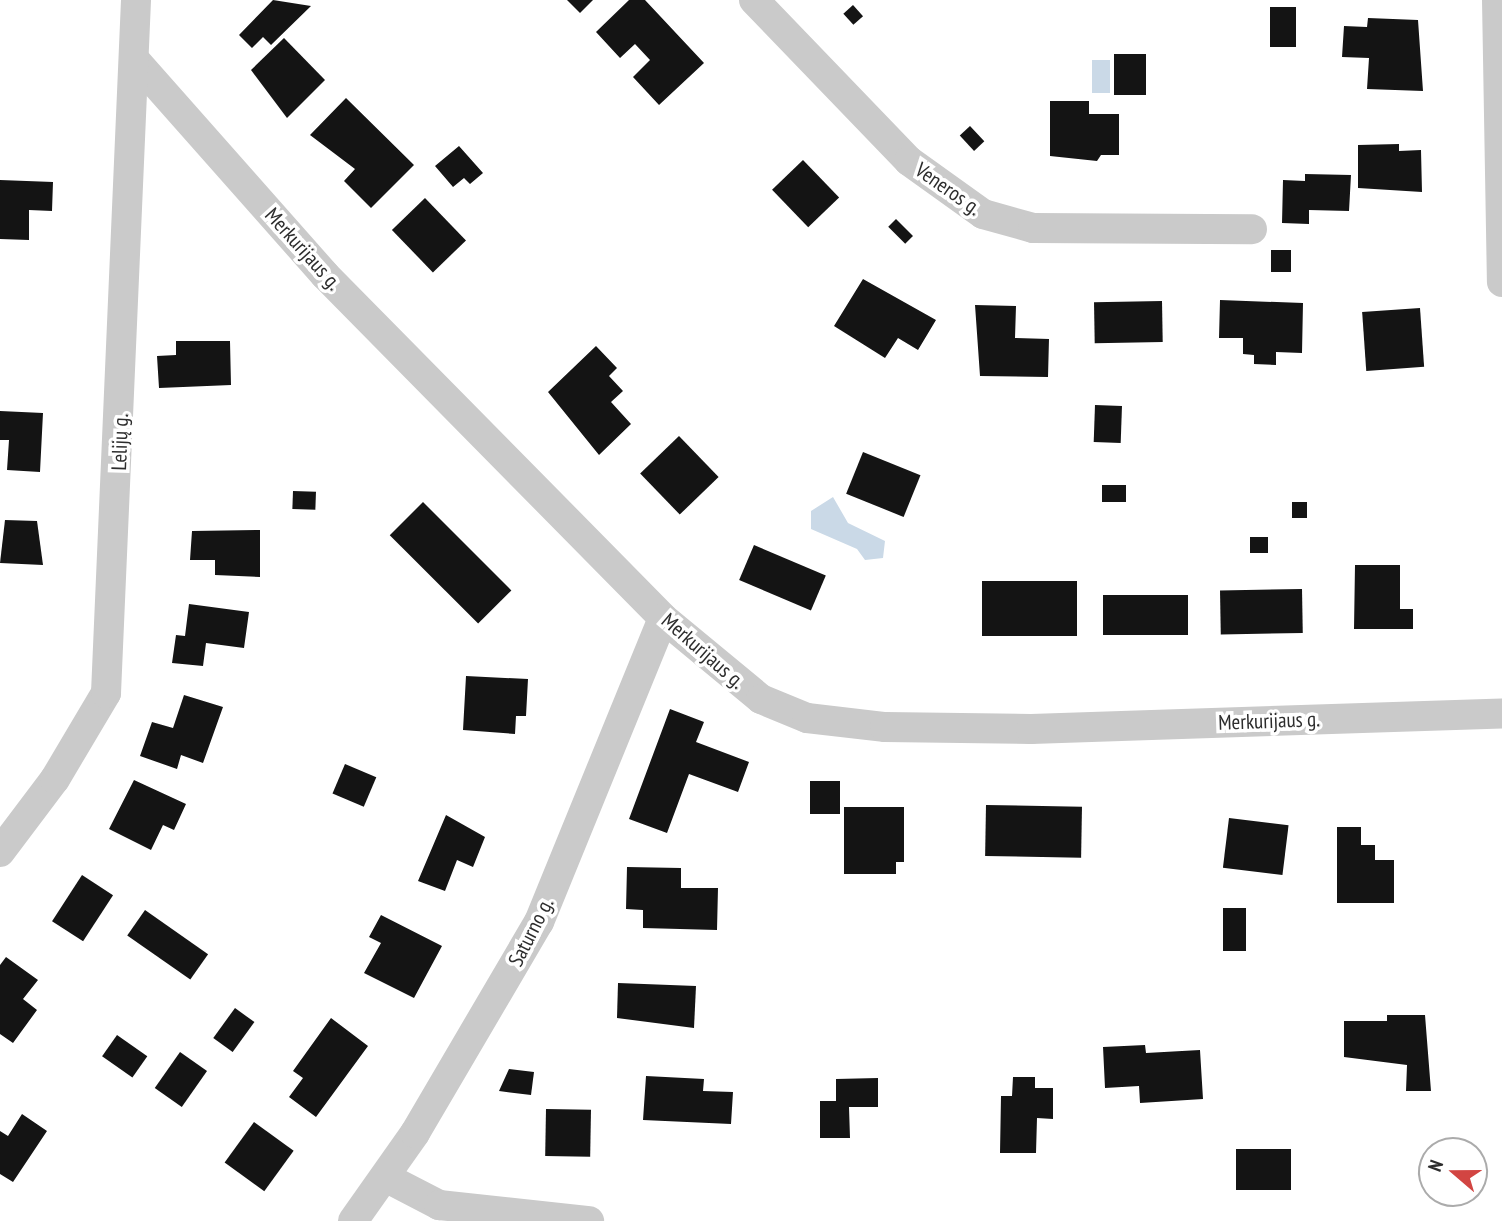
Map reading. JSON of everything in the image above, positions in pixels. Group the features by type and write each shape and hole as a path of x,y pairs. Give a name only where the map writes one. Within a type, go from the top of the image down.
{"street":[{"name":"Lelijų g.","path":"0,852 55,779 106,694 136,0"},
{"name":"Veneros g.","path":"754,0 909,161 983,214 1033,229 1252,229"},
{"path":"1497,0 1502,282"},
{"name":"Merkurijaus g.","path":"134,59 325,275 663,618 761,699 834,722 1031,729 1502,713"},
{"name":"Saturno g.","path":"353,1221 387,1178 539,922 663,618"},
{"path":"387,1178 439,1205 589,1221"}],"water":[{"path":"1092,60 1110,60 1110,93 1092,93"},
{"path":"833,497 848,523 885,541 883,558 865,560 857,549 811,529 811,511"}],"building":[{"path":"273,0 311,6 271,45 263,37 252,48 239,35"},
{"path":"567,0 593,0 580,13"},
{"path":"629,0 645,0 704,63 659,105 633,77 650,60 635,44 620,58 596,32"},
{"path":"853,5 863,16 853,25 843,14"},
{"path":"1270,7 1296,7 1296,47 1270,47"},
{"path":"1368,18 1418,20 1423,91 1367,89 1369,58 1342,57 1344,26 1367,27"},
{"path":"284,38 325,80 287,118 251,70"},
{"path":"1114,54 1146,54 1146,95 1114,95"},
{"path":"346,98 414,165 371,208 344,181 355,169 310,135"},
{"path":"1050,101 1089,101 1089,114 1119,114 1119,155 1101,155 1097,161 1050,156"},
{"path":"970,126 984,141 974,151 960,136"},
{"path":"1399,144 1399,151 1421,150 1422,192 1358,188 1358,145"},
{"path":"459,146 483,173 470,184 464,178 453,187 435,166"},
{"path":"803,160 839,197 808,227 772,190"},
{"path":"1305,174 1351,175 1349,211 1309,210 1309,224 1282,223 1283,180 1305,181"},
{"path":"0,180 53,182 52,211 29,210 29,240 0,239"},
{"path":"425,198 466,240 433,272 392,230"},
{"path":"896,219 913,236 905,244 888,227"},
{"path":"1271,250 1291,250 1291,272 1271,272"},
{"path":"863,279 936,320 918,350 898,338 885,358 834,326"},
{"path":"1220,300 1303,303 1302,353 1276,352 1276,365 1254,364 1254,355 1243,354 1243,338 1219,338"},
{"path":"1162,301 1163,342 1095,343 1094,302"},
{"path":"975,305 1016,306 1015,338 1049,339 1048,377 980,376"},
{"path":"1420,308 1424,367 1366,371 1362,312"},
{"path":"176,341 230,341 231,385 159,388 157,356 176,355"},
{"path":"596,346 617,368 609,376 623,391 611,402 631,424 599,455 548,392"},
{"path":"1095,405 1122,406 1121,443 1094,442"},
{"path":"0,411 43,413 40,472 7,470 9,440 0,440"},
{"path":"679,436 719,477 680,515 640,474"},
{"path":"863,452 920,475 904,517 846,494"},
{"path":"1102,485 1126,485 1126,502 1102,502"},
{"path":"293,491 316,492 315,510 292,509"},
{"path":"423,502 511,590 478,624 390,535"},
{"path":"1292,502 1307,502 1307,518 1292,518"},
{"path":"5,520 37,521 43,565 0,563"},
{"path":"260,530 260,577 215,575 215,560 190,560 192,531"},
{"path":"1250,537 1268,537 1268,553 1250,553"},
{"path":"754,545 826,575 811,610 739,580"},
{"path":"1355,565 1400,565 1400,609 1413,609 1413,629 1354,629"},
{"path":"982,581 1077,581 1077,636 982,636"},
{"path":"1302,589 1303,633 1221,634 1220,590"},
{"path":"1103,595 1188,595 1188,635 1103,635"},
{"path":"189,604 249,612 244,648 206,643 203,666 172,663 176,635 185,636"},
{"path":"466,676 528,679 526,716 516,716 515,734 463,730"},
{"path":"184,695 223,707 203,763 181,755 177,769 140,756 152,722 173,728"},
{"path":"670,709 704,722 696,742 749,762 738,792 689,774 667,833 629,819"},
{"path":"345,764 376,777 364,807 332,793"},
{"path":"134,780 186,804 174,830 163,825 151,850 109,829"},
{"path":"810,781 840,781 840,814 810,814"},
{"path":"986,805 1082,807 1081,858 985,856"},
{"path":"844,807 904,807 904,862 896,862 896,874 844,874"},
{"path":"446,815 485,837 473,867 457,860 445,891 418,881"},
{"path":"1229,818 1289,825 1282,875 1223,868"},
{"path":"1337,827 1361,827 1361,845 1375,845 1375,860 1394,860 1394,903 1337,903"},
{"path":"627,867 681,868 681,888 718,888 717,930 643,928 643,910 626,909"},
{"path":"82,875 113,895 83,941 52,921"},
{"path":"1223,908 1246,908 1246,951 1223,951"},
{"path":"145,910 208,954 190,980 127,935"},
{"path":"381,915 442,946 414,998 364,973 381,943 369,937"},
{"path":"6,957 38,980 23,999 37,1010 13,1043 0,1034 0,965"},
{"path":"618,983 696,986 694,1028 617,1018"},
{"path":"235,1008 254,1022 233,1052 213,1038"},
{"path":"1387,1015 1425,1015 1431,1091 1406,1091 1407,1065 1344,1057 1344,1021 1387,1021"},
{"path":"331,1018 368,1046 316,1117 289,1097 303,1078 293,1071"},
{"path":"117,1035 147,1056 132,1078 102,1056"},
{"path":"1145,1045 1146,1053 1200,1050 1203,1099 1140,1103 1139,1086 1105,1088 1103,1047"},
{"path":"180,1052 207,1071 182,1107 155,1088"},
{"path":"509,1069 534,1072 531,1095 499,1091"},
{"path":"646,1076 704,1079 703,1091 733,1092 731,1124 643,1120"},
{"path":"1013,1077 1035,1077 1035,1088 1053,1088 1053,1119 1037,1118 1036,1153 1000,1153 1001,1096 1012,1096"},
{"path":"878,1078 878,1107 849,1107 850,1138 820,1138 820,1101 836,1101 836,1079"},
{"path":"546,1109 591,1110 590,1157 545,1156"},
{"path":"22,1114 47,1131 13,1182 0,1174 0,1131 8,1136"},
{"path":"254,1122 294,1151 264,1191 225,1162"},
{"path":"1236,1149 1291,1149 1291,1190 1236,1190"}]}
